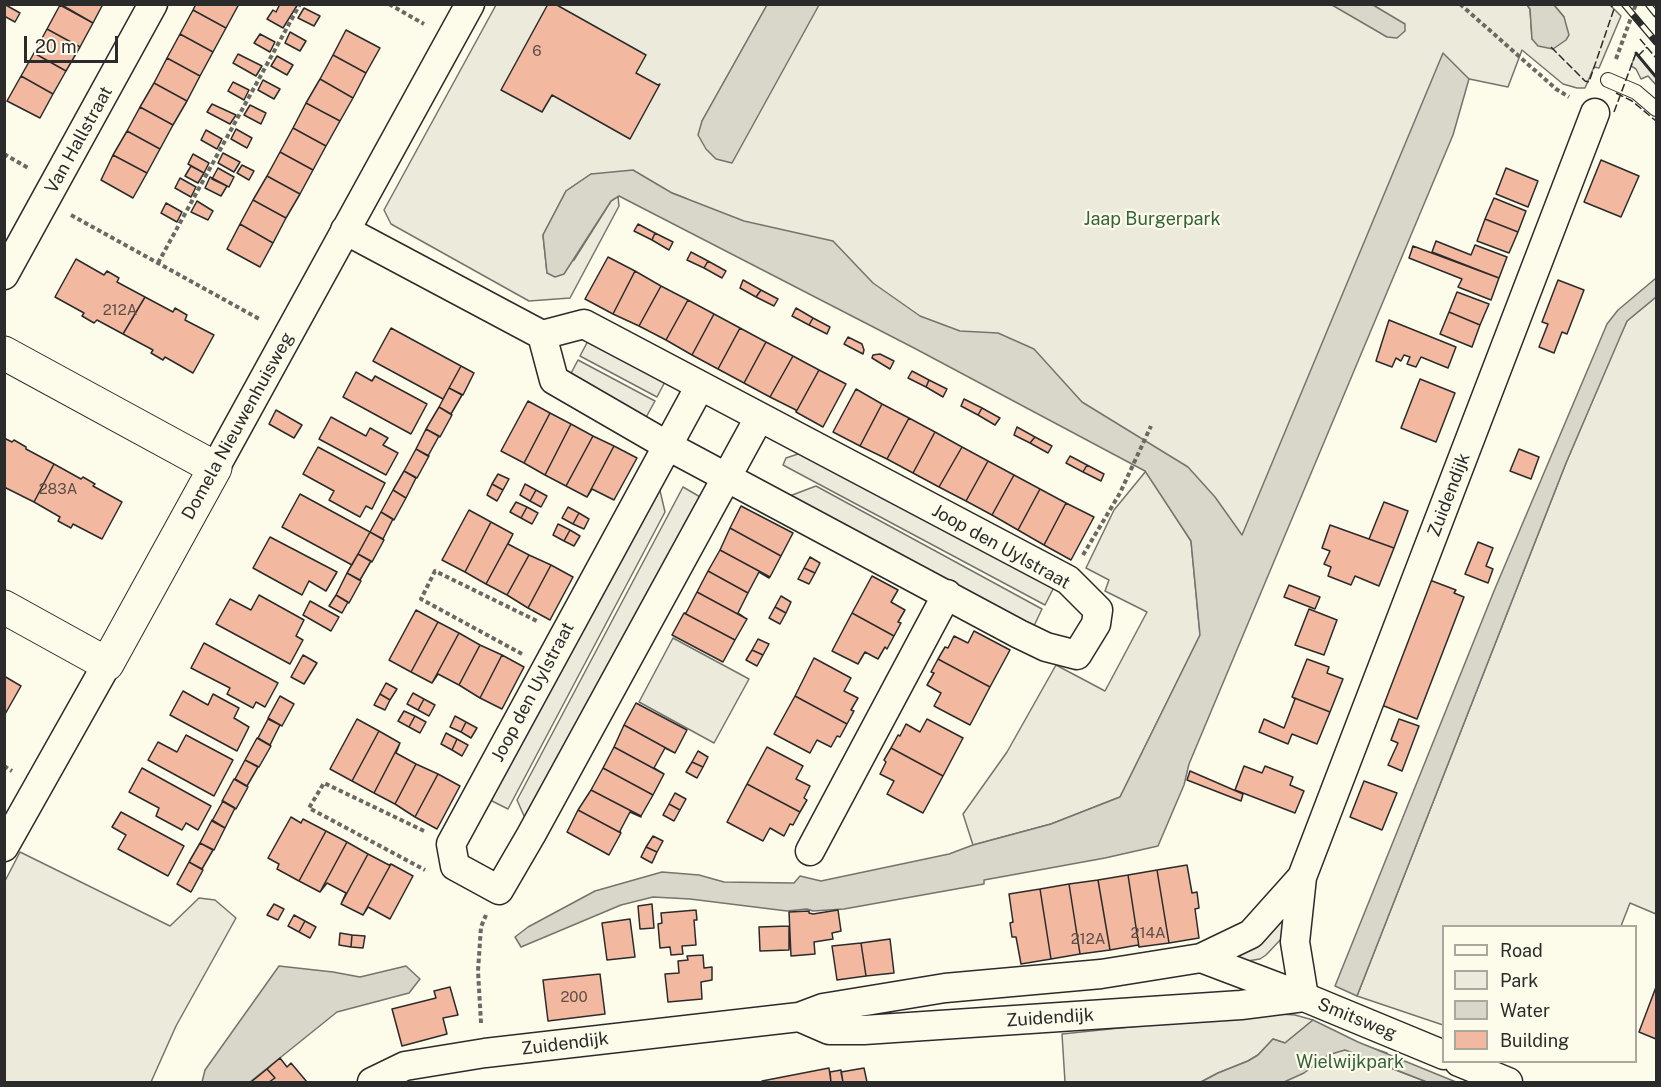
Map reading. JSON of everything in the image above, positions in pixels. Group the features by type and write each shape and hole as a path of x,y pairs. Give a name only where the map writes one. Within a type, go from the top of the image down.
{"street":[{"name":"Van Hallstraat","path":"4,276 153,4"},
{"name":"Domela Nieuwenhuisweg","path":"4,847 470,4"},
{"name":"Zuidendijk","path":"1304,997 1295,942 1302,878 1596,113"},
{"path":"345,230 542,335"},
{"name":"Joop den Uylstraat","path":"584,324 700,386 1068,580 1098,610 1096,624 1077,655 1037,643 668,446 554,380 542,335 584,324"},
{"path":"4,353 214,468"},
{"name":"Joop den Uylstraat","path":"453,855 547,667 700,386"},
{"path":"453,855 499,890 537,825 759,418"},
{"path":"810,851 947,594"},
{"path":"4,607 107,664"},
{"name":"Zuidendijk","path":"372,1083 405,1066 486,1053 799,1017 823,1008 945,988 1101,974 1201,958 1251,934 1302,878"},
{"name":"Zuidendijk","path":"1201,958 1304,997"},
{"name":"Zuidendijk","path":"799,1017 829,1030 864,1030 1241,1005 1304,997"},
{"name":"Smitsweg","path":"1304,997 1442,1055"},
{"path":"1461,1063 1508,1083"}],"lane":[{"path":"1608,80 1636,92 1656,109"}],"path":[{"path":"158,263 300,4"},
{"path":"389,4 450,39"},
{"path":"1460,4 1556,88"},
{"path":"46,201 288,335"},
{"path":"1068,580 1120,493 1151,426"},
{"path":"547,667 421,598 435,571 564,635"},
{"path":"324,783 453,855 428,871 309,808 324,783"},
{"path":"486,1053 478,1002 481,927 499,890"}],"green space":[{"name":"Jaap Burgerpark","path":"496,5 767,5 702,121 789,5 1527,5 1530,9 1532,39 1564,17 1554,5 1610,5 1621,16 1599,68 1594,67 1585,88 1563,84 1522,50 1508,87 1450,75 1237,570 1165,473 685,198 591,174 566,191 543,235 547,273 574,260 611,201 618,196 619,206 570,298 529,301 391,224 384,210"},
{"path":"1636,53 1656,77 1656,85 1648,76 1641,79 1636,69 1631,66"},
{"path":"1656,297 1656,914 1630,903 1621,925 1442,925 1442,1025 1357,996 1566,463 1627,321"},
{"path":"1146,471 1191,541 1200,635 1120,797 1051,824 973,845 963,814 1007,752 1056,665 1105,691 1147,612 1105,591 1109,580 1086,568 1114,510"},
{"path":"20,852 170,926 199,898 215,900 236,918 176,1026 151,1082 5,1082 5,881"},
{"path":"1284,917 1283,937 1266,955 1260,959 1241,962 1236,957 1265,937"},
{"path":"1265,1013 1295,1015 1313,1020 1285,1043 1273,1039 1258,1055 1248,1061 1201,1082 1065,1082 1062,1034"},
{"name":"Wielwijkpark","path":"1349,1040 1387,1053 1380,1064 1427,1082 1248,1082"}],"shaded area":[{"path":"590,337 667,378 657,397 580,356"},
{"path":"578,360 655,401 644,421 568,379"},
{"path":"804,452 1055,585 1045,605 783,465 786,458"},
{"path":"658,482 665,512 508,809 488,799"},
{"path":"816,486 1042,609 1033,628 787,497"},
{"path":"683,487 702,498 528,825 517,800"},
{"path":"673,638 749,679 714,743 639,702"}],"water":[{"path":"767,5 819,5 732,163 716,159 706,149 698,135 702,121"},
{"path":"1332,5 1373,5 1405,24 1405,31 1397,38 1387,37"},
{"path":"1527,5 1554,5 1564,17 1569,35 1566,40 1553,49 1538,46 1532,39 1530,9"},
{"path":"1443,53 1469,79 1453,135 1189,764 1184,785 1158,846 984,880 984,884 844,909 787,911 690,899 653,897 621,905 521,947 515,937 528,927 595,891 662,872 699,875 724,882 794,883 800,876 821,881 949,854 973,845 1051,824 1120,797 1200,635 1191,541 1145,471 914,348 619,196 611,201 564,274 555,277 547,273 543,235 566,191 591,174 633,170 672,193 744,221 833,241 873,283 920,316 960,331 998,333 1034,349 1082,402 1188,467 1215,497 1242,535"},
{"path":"1656,278 1656,297 1627,321 1566,463 1357,996 1335,986 1494,591 1607,324 1618,310"},
{"path":"279,966 360,977 406,966 420,979 409,993 337,1012 250,1082 202,1082 205,1070"},
{"path":"1313,1020 1358,1042 1456,1082 1427,1082 1345,1050 1328,1055 1304,1073 1284,1082 1201,1082 1248,1061 1258,1055 1273,1039 1285,1043"}],"building":[{"path":"4,4 20,13 15,22 4,16"},
{"path":"60,4 103,4 93,23"},
{"path":"196,4 239,4 226,28 193,10"},
{"path":"280,4 298,4 283,28 267,19 273,10 276,12"},
{"path":"548,4 555,4 646,55 636,73 660,84 630,139 552,95 542,112 501,90"},
{"path":"60,5 93,23 80,47 47,29"},
{"path":"304,8 320,16 314,26 298,18"},
{"path":"193,10 226,28 213,52 180,34"},
{"path":"47,29 80,47 66,71 34,53"},
{"path":"346,30 380,48 366,73 333,55"},
{"path":"290,32 306,41 300,51 285,43"},
{"path":"180,34 213,52 200,76 167,58"},
{"path":"260,34 275,42 270,52 254,43"},
{"path":"34,53 66,71 53,94 21,76"},
{"path":"238,54 262,66 256,76 233,63"},
{"path":"333,55 366,73 353,98 320,79"},
{"path":"277,56 293,65 287,75 271,66"},
{"path":"167,58 200,76 187,101 154,83"},
{"path":"21,76 53,94 40,118 7,101"},
{"path":"320,79 353,98 340,121 306,103"},
{"path":"263,80 280,89 274,99 258,90"},
{"path":"233,82 249,90 244,100 228,91"},
{"path":"154,83 187,101 173,125 140,107"},
{"path":"306,103 340,121 326,146 293,128"},
{"path":"212,104 236,115 230,124 207,112"},
{"path":"250,105 266,113 261,124 244,115"},
{"path":"140,107 173,125 160,149 127,131"},
{"path":"293,128 326,146 313,170 280,152"},
{"path":"236,129 252,138 247,148 231,139"},
{"path":"206,130 222,139 217,149 201,140"},
{"path":"127,131 160,149 147,173 113,155"},
{"path":"280,152 313,170 300,194 267,176"},
{"path":"223,153 240,162 234,172 218,163"},
{"path":"193,154 209,163 204,173 188,164"},
{"path":"113,155 147,173 133,198 101,180"},
{"path":"1601,160 1639,176 1621,217 1584,202"},
{"path":"242,165 254,171 249,180 237,173"},
{"path":"191,166 204,173 198,183 185,176"},
{"path":"218,168 234,177 229,187 212,179"},
{"path":"1506,168 1538,181 1528,207 1496,194"},
{"path":"267,176 300,194 286,218 253,200"},
{"path":"210,177 227,186 221,196 205,188"},
{"path":"180,178 196,187 191,197 175,188"},
{"path":"1494,198 1526,211 1518,232 1485,219"},
{"path":"253,200 286,218 273,243 240,224"},
{"path":"197,201 213,211 208,220 191,212"},
{"path":"166,203 182,212 177,222 161,213"},
{"path":"1485,219 1518,232 1509,253 1477,241"},
{"path":"240,224 273,243 260,267 227,249"},
{"path":"638,224 655,233 652,240 634,231"},
{"path":"655,233 673,242 669,250 652,240"},
{"path":"1436,241 1471,255 1475,245 1507,257 1499,278 1432,252"},
{"path":"1413,246 1499,278 1491,300 1458,287 1462,279 1409,258"},
{"path":"691,252 708,261 704,268 687,260"},
{"path":"608,257 635,271 613,314 585,299"},
{"path":"76,259 104,275 107,271 119,278 117,282 145,297 123,334 97,320 94,323 82,316 84,313 55,297"},
{"path":"708,261 726,271 722,278 704,268"},
{"path":"635,271 661,286 639,326 613,314"},
{"path":"743,280 761,290 756,297 740,288"},
{"path":"1558,280 1584,290 1567,334 1562,332 1554,353 1539,347 1548,324 1542,322"},
{"path":"661,286 688,300 666,340 639,326"},
{"path":"761,290 778,299 774,306 756,297"},
{"path":"1457,292 1489,304 1480,325 1449,312"},
{"path":"145,297 173,312 175,308 187,315 185,320 214,335 193,373 165,357 163,360 151,353 153,350 123,334"},
{"path":"688,300 714,314 692,355 666,340"},
{"path":"796,308 813,318 809,325 792,316"},
{"path":"1449,312 1480,325 1472,347 1440,334"},
{"path":"714,314 740,328 718,369 692,355"},
{"path":"813,318 830,327 827,334 809,325"},
{"path":"1389,320 1456,347 1448,368 1421,357 1416,367 1407,364 1410,357 1404,355 1401,361 1396,358 1392,367 1376,361"},
{"path":"391,328 461,366 443,399 373,361"},
{"path":"740,328 766,342 744,383 718,369"},
{"path":"848,337 862,344 863,354 844,344"},
{"path":"766,342 793,356 770,397 744,383"},
{"path":"880,354 894,361 890,369 872,358 873,355"},
{"path":"793,356 819,370 796,412 770,397"},
{"path":"461,366 474,373 463,395 449,388"},
{"path":"819,370 846,384 823,427 796,412"},
{"path":"912,371 929,380 926,387 908,378"},
{"path":"356,372 372,381 375,376 427,404 411,434 343,397"},
{"path":"1420,379 1455,393 1436,442 1401,428"},
{"path":"929,380 947,389 943,397 926,387"},
{"path":"449,388 462,395 451,414 439,407"},
{"path":"856,389 882,404 860,446 833,432"},
{"path":"964,399 982,408 978,415 961,406"},
{"path":"528,401 550,413 524,463 501,451"},
{"path":"882,404 909,418 887,459 860,446"},
{"path":"439,407 452,415 440,437 426,429"},
{"path":"982,408 1000,418 995,425 978,415"},
{"path":"276,410 302,425 294,438 269,424"},
{"path":"550,413 571,424 545,475 524,463"},
{"path":"331,417 366,436 370,428 388,438 383,445 398,453 386,475 319,439"},
{"path":"909,418 935,432 913,473 887,459"},
{"path":"571,424 593,436 566,486 545,475"},
{"path":"1017,427 1035,437 1030,443 1014,435"},
{"path":"426,429 439,436 428,456 416,449"},
{"path":"935,432 962,447 939,487 913,473"},
{"path":"593,436 614,446 587,497 566,486"},
{"path":"1035,437 1052,446 1048,453 1030,443"},
{"path":"4,438 12,442 14,440 54,464 34,502 4,487"},
{"path":"614,446 637,458 614,500 592,489 587,497"},
{"path":"318,447 385,483 372,509 366,506 360,517 329,500 334,491 303,474"},
{"path":"962,447 988,461 966,501 939,487"},
{"path":"416,449 429,456 417,478 404,471"},
{"path":"1519,449 1539,457 1531,479 1510,471"},
{"path":"1070,456 1087,465 1083,472 1066,463"},
{"path":"988,461 1014,475 992,515 966,501"},
{"path":"54,464 81,479 83,477 95,484 93,486 122,502 102,539 73,524 71,528 58,521 60,517 34,502"},
{"path":"1087,465 1104,474 1101,481 1083,472"},
{"path":"404,471 416,478 406,498 393,490"},
{"path":"498,474 509,479 503,490 492,484"},
{"path":"1014,475 1040,489 1018,530 992,515"},
{"path":"492,484 503,490 497,501 487,495"},
{"path":"525,484 536,490 530,501 520,495"},
{"path":"1040,489 1066,503 1044,545 1018,530"},
{"path":"393,490 406,498 394,520 381,512"},
{"path":"536,490 547,496 541,507 530,501"},
{"path":"300,494 370,532 352,565 282,527"},
{"path":"516,502 527,507 521,518 510,512"},
{"path":"1384,502 1408,511 1394,548 1369,539"},
{"path":"1066,503 1094,517 1071,560 1044,545"},
{"path":"741,506 793,533 781,556 730,528"},
{"path":"527,507 538,513 532,524 521,518"},
{"path":"568,507 579,513 573,524 562,518"},
{"path":"469,510 491,522 465,572 442,560"},
{"path":"381,512 393,519 383,539 370,532"},
{"path":"579,513 589,519 584,529 573,524"},
{"path":"491,522 513,534 486,584 465,572"},
{"path":"558,524 570,530 564,541 553,535"},
{"path":"1330,525 1394,548 1379,586 1355,576 1351,585 1328,576 1331,567 1324,564 1330,551 1322,548"},
{"path":"730,528 781,556 770,577 720,550"},
{"path":"570,530 580,536 574,546 564,541"},
{"path":"370,532 384,540 372,562 358,554"},
{"path":"513,534 508,544 529,555 507,595 486,584"},
{"path":"270,537 337,572 326,591 309,581 302,595 253,568"},
{"path":"1478,542 1493,548 1486,566 1493,569 1488,583 1465,574"},
{"path":"720,550 770,577 759,572 748,593 708,571"},
{"path":"358,554 371,561 360,580 347,573"},
{"path":"529,555 551,565 528,608 507,595"},
{"path":"810,557 820,563 815,573 804,568"},
{"path":"551,565 573,577 550,620 528,608"},
{"path":"804,568 815,573 809,584 798,579"},
{"path":"708,571 748,593 738,613 747,619 697,592"},
{"path":"347,573 361,581 349,603 336,595"},
{"path":"872,576 898,590 891,602 905,610 894,636 852,613"},
{"path":"1427,579 1456,590 1454,593 1464,597 1417,719 1379,704"},
{"path":"1289,585 1320,597 1315,609 1284,597"},
{"path":"697,592 747,619 735,640 684,613"},
{"path":"259,595 304,620 296,636 303,640 290,664 216,624 230,599 251,610"},
{"path":"336,595 348,602 342,613 329,606"},
{"path":"781,596 791,602 786,613 775,607"},
{"path":"310,601 339,617 331,631 303,615"},
{"path":"775,607 786,613 780,624 769,618"},
{"path":"1309,609 1337,620 1324,655 1295,645"},
{"path":"416,610 438,622 411,672 389,660"},
{"path":"684,613 735,640 723,662 672,635"},
{"path":"852,613 894,636 878,659 865,652 858,664 832,651"},
{"path":"438,622 459,633 432,683 411,672"},
{"path":"974,631 1010,650 990,687 938,659 945,647 948,648 954,636 968,643"},
{"path":"459,633 480,645 459,685 438,674 432,683"},
{"path":"758,639 769,644 763,655 752,650"},
{"path":"204,643 278,683 265,707 256,702 253,708 227,694 230,688 191,668"},
{"path":"480,645 502,655 480,698 459,685"},
{"path":"752,650 763,655 757,666 746,660"},
{"path":"303,655 317,663 304,684 291,677"},
{"path":"502,655 524,667 502,709 480,698"},
{"path":"814,658 851,678 844,691 858,698 847,724 795,696"},
{"path":"938,659 990,687 970,725 934,706 941,693 927,685"},
{"path":"1307,659 1329,667 1327,673 1343,679 1330,712 1292,697"},
{"path":"4,676 21,686 4,716"},
{"path":"386,683 397,689 390,700 380,694"},
{"path":"183,691 208,705 213,694 239,708 234,718 249,727 237,751 170,715"},
{"path":"413,693 424,699 418,710 407,704"},
{"path":"380,694 390,700 385,710 374,705"},
{"path":"280,696 294,704 282,726 268,718"},
{"path":"795,696 847,724 831,747 817,740 810,753 774,734"},
{"path":"1292,697 1330,712 1317,744 1292,734 1288,744 1259,732 1264,719 1284,728 1295,699"},
{"path":"424,699 435,705 429,716 418,710"},
{"path":"636,703 687,730 675,753 624,725"},
{"path":"404,711 415,716 409,727 398,721"},
{"path":"415,716 426,722 420,733 409,727"},
{"path":"455,716 466,722 461,732 450,727"},
{"path":"268,719 280,725 270,745 258,738"},
{"path":"357,719 379,731 352,781 330,769"},
{"path":"927,719 963,738 943,776 891,748 906,724 920,732"},
{"path":"1399,719 1419,726 1402,771 1388,765 1398,743 1391,740"},
{"path":"466,722 477,728 471,738 461,732"},
{"path":"624,725 675,753 665,748 654,768 664,774 614,747"},
{"path":"379,731 400,743 374,793 352,781"},
{"path":"446,733 457,739 452,750 441,744"},
{"path":"186,735 233,760 214,796 148,760 158,742 177,752"},
{"path":"257,738 271,746 259,767 245,760"},
{"path":"457,739 468,745 462,756 452,750"},
{"path":"400,743 396,753 416,764 395,804 374,793"},
{"path":"614,747 664,774 653,795 603,768"},
{"path":"767,747 803,766 796,779 810,786 804,798 807,800 800,812 747,784"},
{"path":"891,748 943,776 923,813 887,794 894,781 880,774"},
{"path":"698,751 708,757 703,767 692,762"},
{"path":"245,760 258,767 247,786 235,779"},
{"path":"692,762 703,767 697,778 686,772"},
{"path":"416,764 438,774 415,817 395,804"},
{"path":"1244,766 1262,773 1265,766 1293,777 1290,785 1304,791 1295,813 1235,790"},
{"path":"142,768 211,806 198,830 186,823 182,830 156,816 159,808 129,792"},
{"path":"603,768 653,795 641,816 591,790"},
{"path":"1190,771 1243,794 1241,801 1187,780"},
{"path":"438,774 460,786 437,829 415,817"},
{"path":"234,779 248,787 236,809 222,801"},
{"path":"1364,781 1397,793 1382,830 1350,817"},
{"path":"747,784 800,812 784,836 770,828 763,841 727,822"},
{"path":"591,790 641,817 630,812 621,833 578,810"},
{"path":"675,793 686,799 680,810 669,804"},
{"path":"223,801 235,808 225,828 212,821"},
{"path":"669,804 680,810 674,821 663,815"},
{"path":"578,810 621,833 609,855 567,832"},
{"path":"121,812 184,846 168,876 118,849 126,835 112,827"},
{"path":"291,817 301,823 303,819 326,831 299,881 277,869 279,864 268,858"},
{"path":"212,820 225,828 214,850 200,843"},
{"path":"326,831 347,842 320,892 299,881"},
{"path":"653,836 663,841 657,852 646,847"},
{"path":"347,842 368,854 341,904 346,893 327,883 320,892"},
{"path":"200,843 213,850 202,869 189,862"},
{"path":"646,847 657,852 652,863 641,857"},
{"path":"368,854 391,864 363,915 341,904"},
{"path":"189,862 203,870 191,892 177,884"},
{"path":"391,864 413,876 390,919 368,907 363,915"},
{"path":"1187,865 1192,893 1197,892 1199,908 1195,909 1199,938 1169,943 1157,870"},
{"path":"1157,870 1169,943 1139,947 1128,875"},
{"path":"1128,875 1139,947 1138,945 1110,950 1098,880"},
{"path":"1098,880 1110,950 1080,954 1069,884"},
{"path":"1069,884 1080,954 1051,959 1040,889"},
{"path":"1040,889 1051,959 1021,964 1016,937 1012,937 1010,923 1013,922 1009,894"},
{"path":"274,904 284,909 278,920 267,915"},
{"path":"652,904 654,928 640,929 638,906"},
{"path":"696,910 697,920 694,920 696,945 682,946 683,954 671,955 670,947 660,948 658,924 662,923 661,913"},
{"path":"838,910 841,931 832,933 833,939 814,942 815,954 791,956 789,912 809,911 813,914"},
{"path":"294,915 305,921 299,932 288,926"},
{"path":"630,919 635,957 607,960 602,923"},
{"path":"305,921 316,927 310,938 299,932"},
{"path":"789,926 789,950 760,951 759,927"},
{"path":"340,933 352,935 351,947 339,945"},
{"path":"352,935 365,936 363,948 351,947"},
{"path":"890,939 894,973 866,976 861,943"},
{"path":"861,943 866,976 837,980 832,946"},
{"path":"703,955 704,968 712,967 712,980 701,982 702,999 668,1002 665,974 679,973 678,961 688,960 687,956"},
{"path":"600,974 605,1014 548,1021 543,980"},
{"path":"450,987 458,1015 443,1018 447,1034 402,1046 392,1009 436,998 434,991"},
{"path":"1656,987 1656,1039 1639,1032"},
{"path":"280,1058 287,1067 291,1063 307,1082 269,1082 275,1078 267,1069"},
{"path":"829,1068 831,1082 762,1081"},
{"path":"864,1068 867,1082 843,1082 841,1072"},
{"path":"267,1069 275,1078 269,1082 251,1082"},
{"path":"841,1070 843,1082 831,1082 830,1072"}],"railway":[{"path":"1624,4 1656,42"},
{"path":"1648,4 1656,14"}],"fence":[{"path":"1551,47 1585,81 1589,82 1614,9 1610,4"},
{"path":"1640,39 1656,58"},
{"path":"1638,56 1647,47"},
{"path":"1614,112 1636,53"},
{"path":"1616,93 1632,101 1656,121"}],"wall":[{"path":"1636,53 1656,77"}]}
